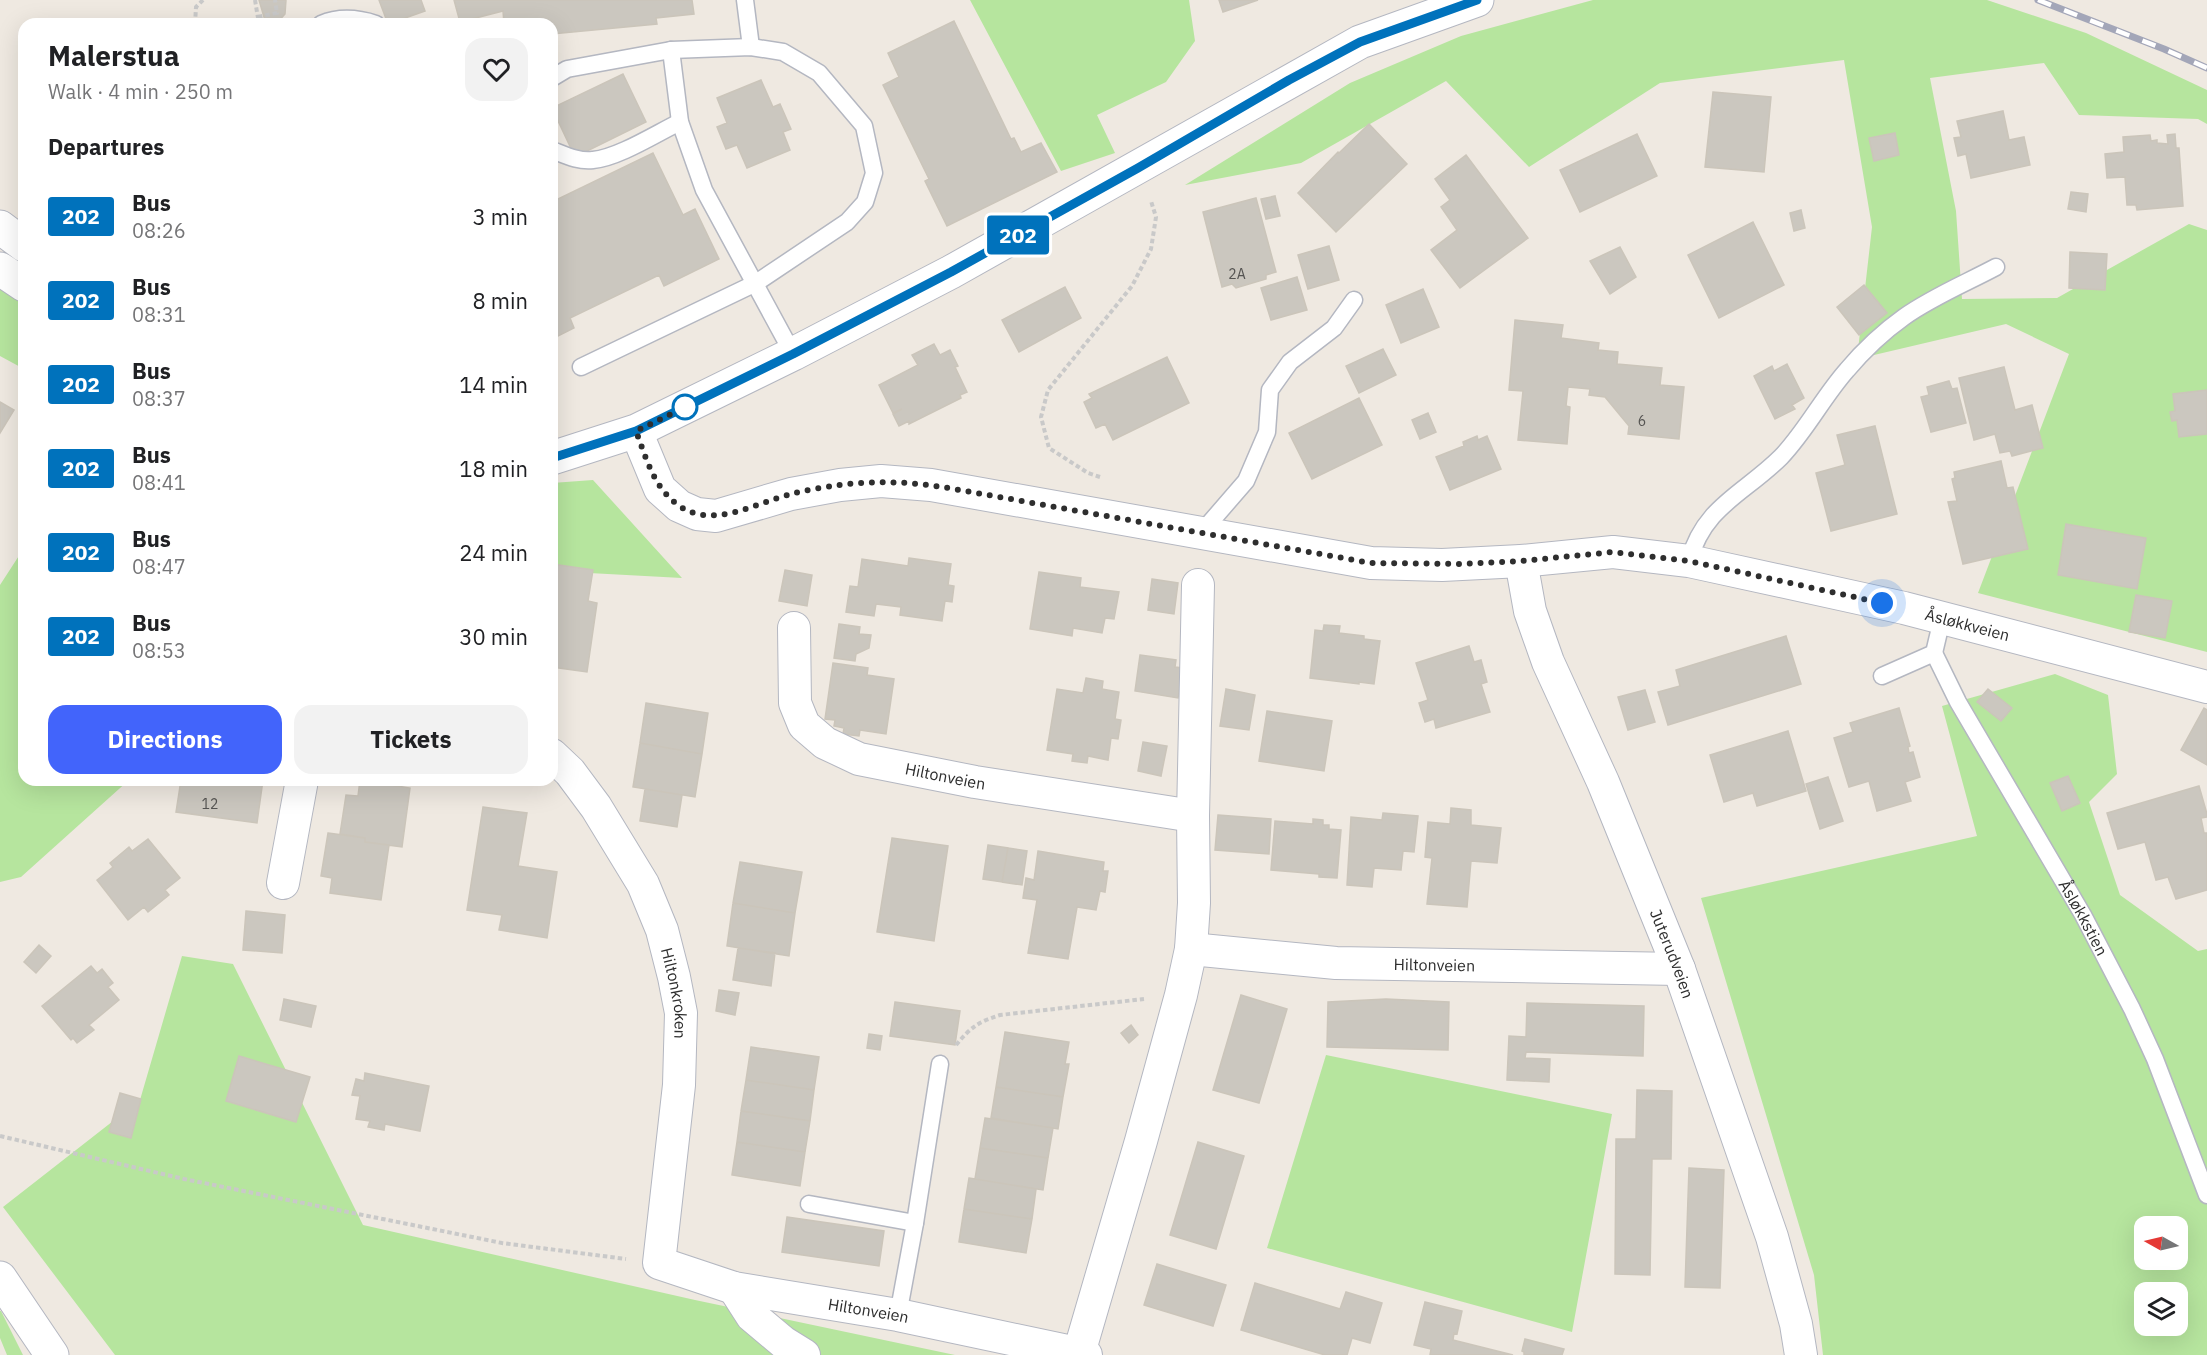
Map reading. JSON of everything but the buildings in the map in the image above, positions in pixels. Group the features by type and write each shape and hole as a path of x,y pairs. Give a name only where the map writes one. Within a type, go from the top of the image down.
{"main road":[{"path":"558,456 636,431 793,354 951,272 1336,55 1396,28 1477,0"},
{"path":"0,227 18,240"},
{"path":"0,269 18,281"},
{"path":"0,1278 52,1355"}],"street":[{"name":"Åsløkkveien","path":"636,431 660,489 679,506 697,514 716,516 791,494 840,485 881,481 931,485 1371,563 1443,565 1521,561 1613,552 1689,561 1942,619 2207,687"},
{"name":"Juterudveien","path":"1521,561 1530,611 1548,662 1603,782 1679,969 1772,1237 1796,1324 1801,1355"},
{"name":"Hiltonveien","path":"659,1263 734,1288 898,1315 1082,1354 1181,995 1191,949 1194,903 1193,816 1198,585"},
{"name":"Hiltonveien","path":"794,628 795,703 804,725 825,743 858,759 975,782 1193,816"},
{"name":"Hiltonkroken","path":"558,761 570,772 596,807 644,884 662,930 674,977 681,1013 679,1085 659,1263"},
{"path":"283,883 301,786"},
{"name":"Hiltonveien","path":"1191,949 1336,963 1679,969"},
{"path":"734,1288 752,1316 783,1342 804,1355"}],"lane":[{"path":"745,0 751,47"},
{"path":"558,74 567,69 671,50 751,47 783,52 819,73 864,126 874,172 865,202 847,222 756,283 581,367"},
{"path":"671,50 680,122 704,190 793,354"},
{"path":"558,152 573,158 592,160 613,155 680,122"},
{"path":"1689,561 1693,546 1706,522 1783,455 1847,370 1887,330 1906,316 1996,267"},
{"path":"1201,533 1246,481 1267,432 1270,390 1290,362 1334,328 1354,300"},
{"path":"1882,676 1934,653 1942,619"},
{"name":"Åsløkkstien","path":"1934,653 1958,702 2084,915 2132,1010 2155,1059 2207,1195"},
{"path":"898,1315 940,1064"},
{"path":"809,1204 915,1223"}],"path":[{"path":"195,18 196,7 203,0"},
{"path":"255,0 258,17 277,13 275,0"},
{"path":"1108,479 1088,473 1049,448 1041,417 1048,390 1132,286 1151,249 1156,217 1150,197"},
{"path":"940,1064 969,1029 981,1021 1000,1015 1181,995"},
{"path":"0,1136 184,1179 502,1243 659,1263"}],"green space":[{"path":"970,0 1189,0 1195,41 1166,82 1097,115 1115,153 1061,171"},
{"path":"1593,0 1987,0 2086,33 2207,90 2207,124 2198,119 2079,115 2044,63 1930,78 1956,211 1962,299 2057,298 2189,224 2207,230 2207,652 1978,593 2069,354 2006,324 1857,359 1872,227 1844,60 1660,83 1529,167 1446,81 1301,163 1185,185 1350,83 1461,36"},
{"path":"0,277 18,288 18,366 0,356"},
{"path":"593,480 682,578 558,571 558,483"},
{"path":"18,557 18,786 122,786 21,877 0,882 0,585"},
{"path":"2055,674 2108,695 2117,774 2089,802 2120,895 2198,951 2207,949 2207,1355 1823,1355 1814,1275 1701,898 1977,836 1942,706"},
{"path":"182,956 233,964 363,1225 695,1300 955,1355 115,1355 3,1207 140,1100"},
{"path":"1326,1055 1612,1114 1572,1332 1267,1248"},
{"path":"0,1311 23,1355 7,1355 0,1338"}],"railway":[{"path":"2038,0 2207,68"}],"bus line":[{"name":"202","path":"558,456 636,431 793,354 951,272 1360,42 1477,0"}],"route":[{"path":"685,407 692,404 636,431 660,489 679,506 697,514 716,516 791,494 840,485 881,481 931,485 1371,563 1443,565 1521,561 1613,552 1689,561 1882,603"}]}
